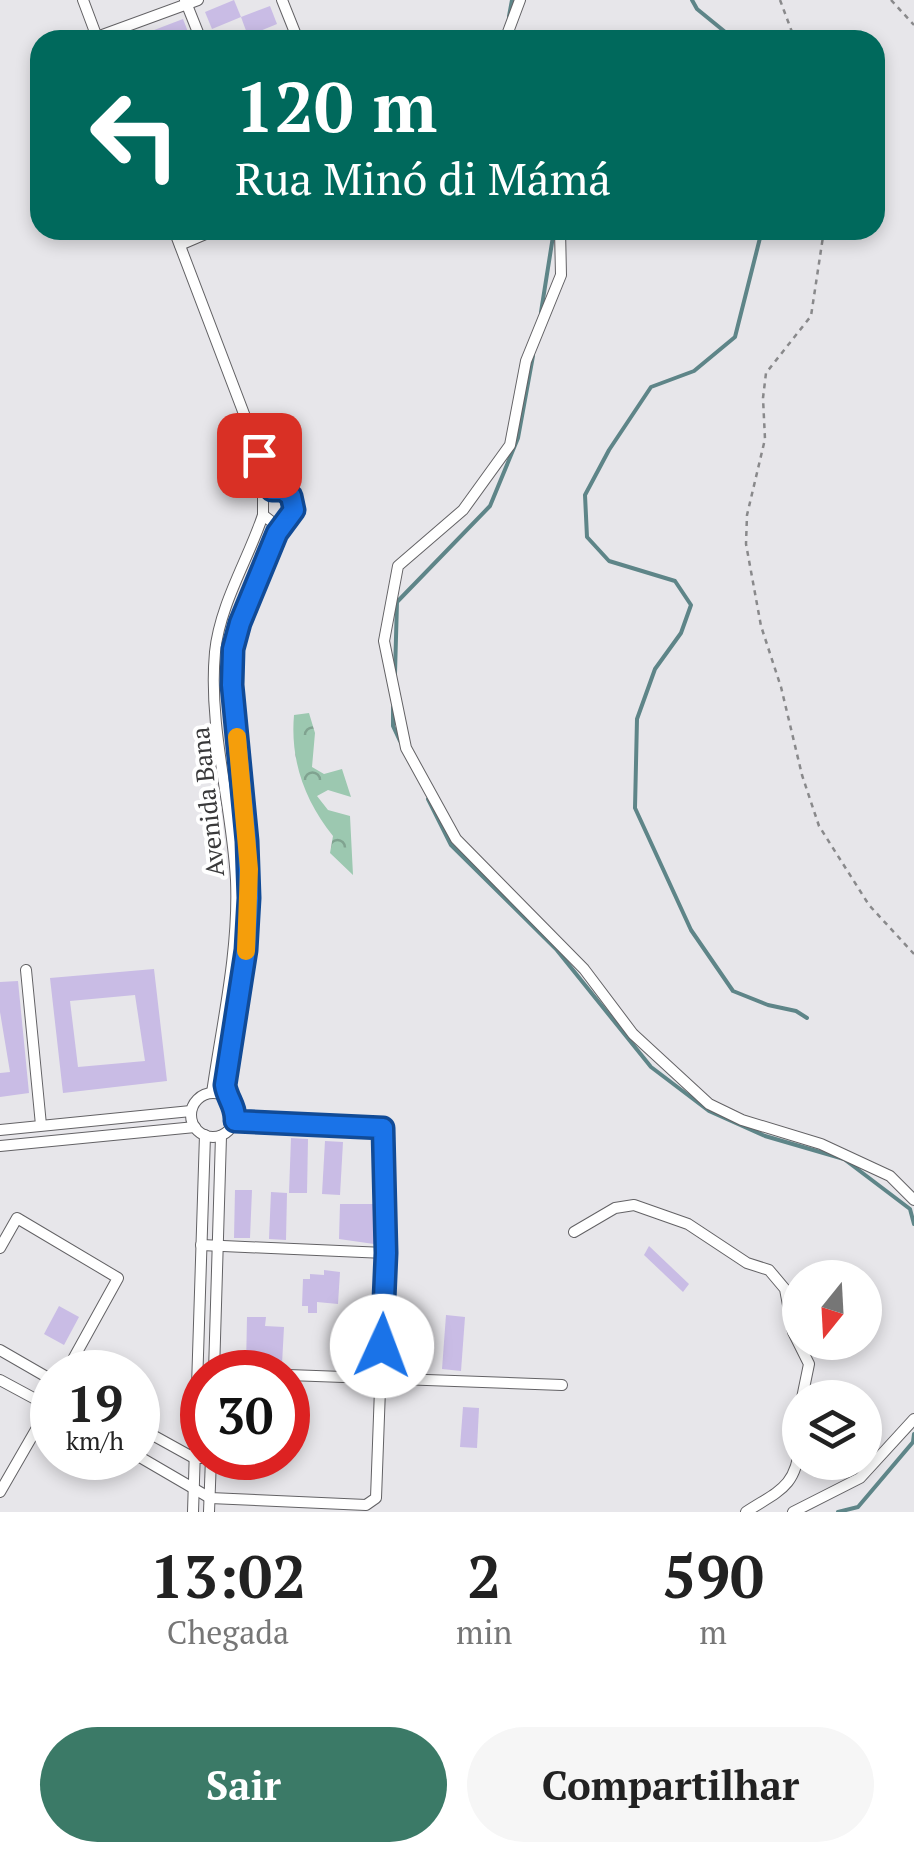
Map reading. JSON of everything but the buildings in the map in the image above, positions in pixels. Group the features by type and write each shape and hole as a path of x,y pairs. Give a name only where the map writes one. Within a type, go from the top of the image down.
{"street":[{"path":"84,0 95,30"},
{"path":"282,0 294,30"},
{"path":"509,30 520,0"},
{"path":"120,30 190,1 199,30"},
{"path":"178,240 272,490"},
{"path":"180,245 192,240"},
{"path":"560,240 562,275 526,361 510,444 463,510 398,566 384,641 406,748 456,839 584,970 634,1034 709,1104 742,1120 821,1144 890,1176 914,1200"},
{"path":"272,490 283,490 294,500 292,515 285,522 272,522 263,514 263,497 272,490"},
{"name":"Avenida Bana","path":"212,1093 236,910 215,654 221,623 263,514"},
{"name":"Avenida Bana","path":"226,1096 246,950 249,898 232,664 240,623 285,522"},
{"path":"26,970 42,1125"},
{"path":"217,1350 221,1136 235,1121 234,1106 226,1096 212,1093 197,1100 191,1111 195,1127 205,1135 221,1136"},
{"path":"0,1130 191,1111"},
{"path":"160,1468 210,1498 366,1505 374,1502 377,1494 386,1253 383,1128 235,1121"},
{"path":"0,1146 195,1127"},
{"path":"198,1350 205,1135"},
{"path":"574,1232 614,1208 634,1205 688,1224 747,1263 769,1270 786,1289 793,1332 808,1364 805,1380"},
{"path":"0,1248 17,1218 118,1278 78,1350"},
{"path":"202,1245 386,1253"},
{"path":"0,1350 30,1367"},
{"path":"310,1376 562,1385"},
{"path":"0,1380 30,1396"},
{"path":"792,1512 860,1478 914,1419"},
{"path":"0,1492 30,1443"},
{"path":"193,1512 194,1480"},
{"path":"209,1512 210,1480"},
{"path":"746,1512 789,1480"}],"path":[{"path":"780,0 790,30"},
{"path":"890,0 914,25"},
{"path":"822,240 811,316 766,374 764,439 747,515 746,544 761,626 820,826 869,905 914,954"}],"green space":[{"path":"309,713 315,733 312,767 324,774 342,769 351,797 328,790 317,796 328,810 350,816 353,875 330,853 333,836 307,794 297,764 294,715"}],"waterway":[{"path":"509,16 512,0"},
{"path":"692,0 723,30"},
{"path":"541,312 552,240"},
{"path":"759,240 735,337 694,371 651,387 585,495 587,537 609,561 675,581 691,605 681,633 655,669 637,719 635,808 691,930 733,991 807,1018"},
{"path":"395,673 397,602 490,506 518,438 533,356"},
{"path":"393,707 393,726 400,741"},
{"path":"428,799 451,845 556,949 651,1067 709,1111 765,1136 844,1159 910,1209 914,1224"},
{"path":"838,1512 858,1507 913,1442 914,1434"}],"slow traffic":[{"path":"237,737 249,869 246,951"}],"route":[{"path":"259,455 272,490 283,490 291,496 294,510 277,533 233,649 232,685 249,898 246,950 226,1096 234,1106 235,1121 383,1128 386,1253 382,1346"}]}
